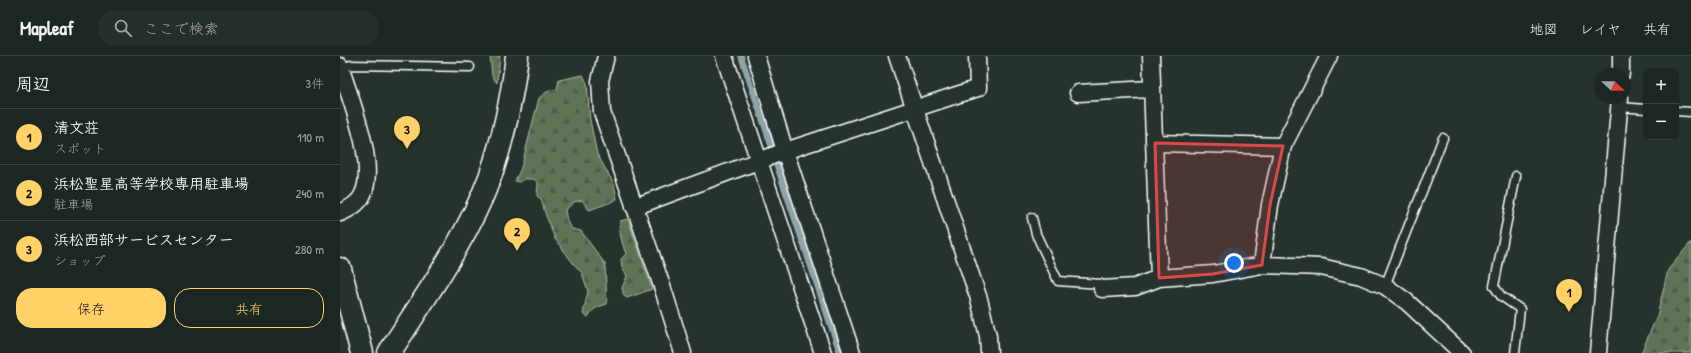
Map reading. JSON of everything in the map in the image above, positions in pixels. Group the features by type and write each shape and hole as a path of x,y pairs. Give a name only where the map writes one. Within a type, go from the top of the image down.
{"street":[{"path":"389,353 451,254 479,204 490,178 506,124 512,96 517,56"},
{"path":"606,56 600,81 602,112 663,289 683,353"},
{"path":"724,56 823,353"},
{"path":"756,56 785,152 852,353"},
{"path":"897,56 979,299 988,336 989,353"},
{"path":"634,207 785,152 978,88 977,56"},
{"path":"1151,56 1159,278"},
{"path":"1262,265 1270,205 1283,146 1329,56"},
{"path":"1621,56 1621,68"},
{"path":"340,67 365,151 367,166 367,182 362,195 353,206 340,214"},
{"path":"1078,93 1151,89"},
{"path":"1598,353 1620,104"},
{"path":"1155,143 1283,146"},
{"path":"1105,289 1135,287 1159,278 1213,274 1262,265 1321,268 1361,276 1385,286 1408,302 1462,353"},
{"path":"340,269 362,353"}],"lane":[{"path":"340,67 351,65 470,67"},
{"path":"1627,104 1643,108"},
{"path":"1679,111 1691,112"},
{"path":"1385,286 1443,138"},
{"path":"1515,353 1520,309 1501,296 1494,286 1516,176"},
{"path":"1032,218 1040,245 1058,282 1101,284 1105,289"}],"highlighted area":[{"path":"1155,143 1283,146 1270,205 1262,265 1213,274 1159,278"}],"green space":[{"path":"490,56 500,56 497,83 492,76"},
{"path":"583,75 587,83 590,120 597,154 614,184 617,199 589,210 582,200 574,202 565,210 567,221 572,229 581,231 605,264 607,304 598,307 588,317 583,314 588,291 582,273 555,239 541,199 537,196 538,183 534,179 524,179 519,182 515,181 521,168 539,98 548,91 557,89 559,80"},
{"path":"628,219 652,289 627,298 624,296 622,288 627,276 622,268 621,259 626,254 621,238 620,221"},
{"path":"1691,242 1691,353 1641,353 1657,316 1668,270"}],"waterway":[{"path":"741,56 771,145"},
{"path":"777,166 840,353"}],"place":[{"name":"浜松西部サービスセンター","path":"407,149"},
{"name":"浜松聖星高等学校専用駐車場","path":"517,251"},
{"name":"清文荘","path":"1569,312"}]}
